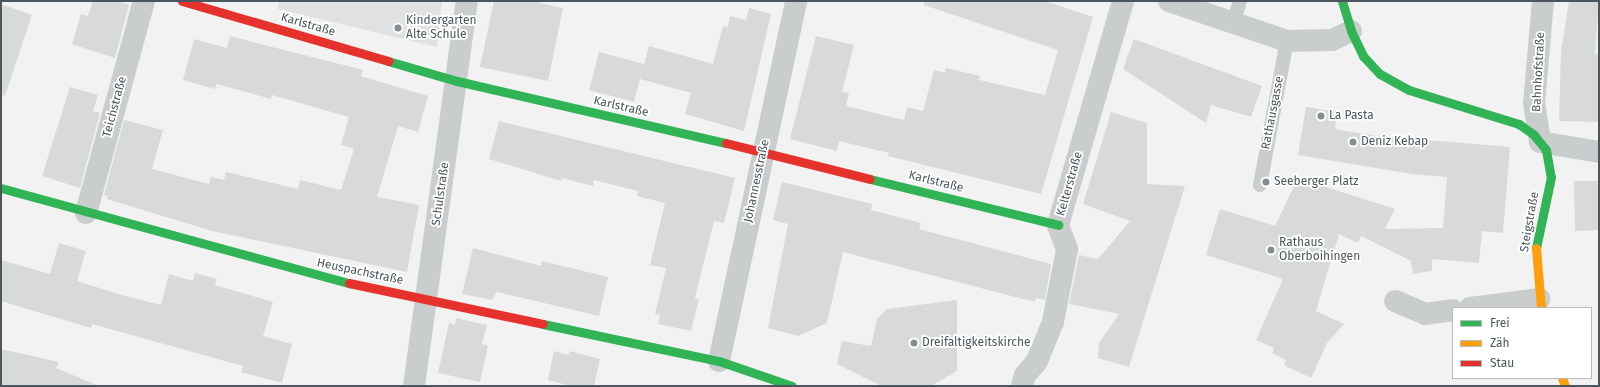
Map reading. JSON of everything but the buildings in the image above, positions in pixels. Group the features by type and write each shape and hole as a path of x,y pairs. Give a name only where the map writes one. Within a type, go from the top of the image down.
{"street":[{"name":"Teichstraße","path":"86,213 144,1"},
{"name":"Karlstraße","path":"182,1 456,81 763,152 1058,225"},
{"name":"Schulstraße","path":"414,386 467,1"},
{"name":"Johannesstraße","path":"719,362 796,1"},
{"name":"Kelterstraße","path":"1022,386 1025,375 1037,361 1053,322 1067,250 1058,225 1122,1"},
{"path":"1169,1 1233,25 1287,41 1332,40 1351,31"},
{"path":"1342,1 1351,31 1363,56 1380,74 1408,90 1519,124 1540,142 1599,152"},
{"name":"Bahnhofstraße","path":"1540,142 1534,103 1543,1"},
{"name":"Steigstraße","path":"1540,142 1549,159 1551,177 1535,254 1540,304"},
{"name":"Heuspachstraße","path":"1,188 86,213 326,278 427,298 719,362 792,386"},
{"path":"1395,302 1425,314 1452,310"},
{"path":"1488,307 1540,304"}],"lane":[{"path":"1233,25 1240,1"},
{"name":"Rathausgasse","path":"1260,184 1287,41"}],"shaded area":[{"name":"Kindergarten Alte Schule","path":"279,1 442,1 437,47 278,9"}],"traffic: fast":[{"path":"1342,1 1351,31 1363,56 1380,74 1409,90 1519,124 1534,135 1546,150 1551,177 1536,248"},
{"path":"388,61 457,81 726,143"},
{"path":"870,179 1058,225"},
{"path":"1,188 349,283"},
{"path":"543,324 719,361 792,386"}],"traffic: slow":[{"path":"1536,248 1541,307"},
{"path":"1562,379 1565,386"}],"traffic: jam":[{"path":"182,1 388,61"},
{"path":"726,143 870,179"},
{"path":"349,283 543,324"}],"place":[{"name":"Kindergarten Alte Schule","path":"398,28"},
{"name":"La Pasta","path":"1321,116"},
{"name":"Deniz Kebap","path":"1353,142"},
{"name":"Seeberger Platz","path":"1266,182"},
{"name":"Rathaus Oberboihingen","path":"1271,250"},
{"name":"Dreifaltigkeitskirche","path":"914,343"}]}
